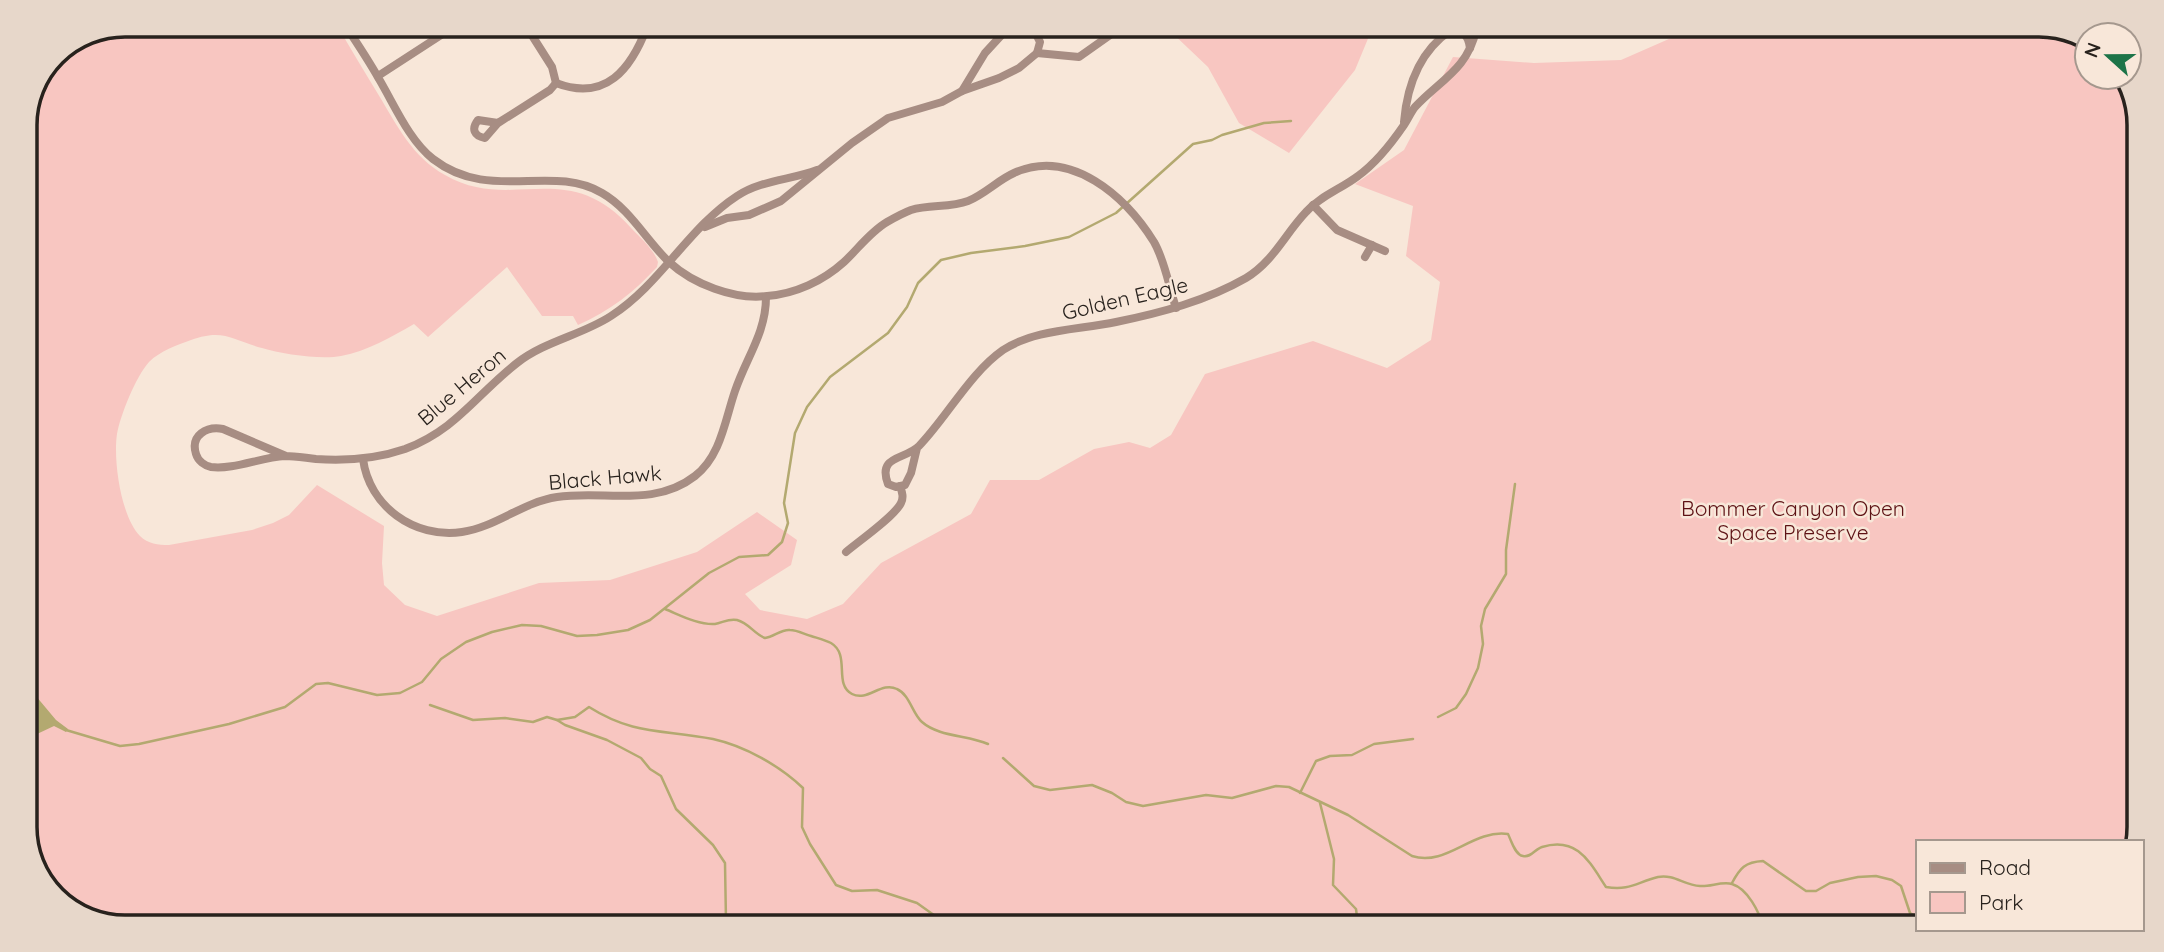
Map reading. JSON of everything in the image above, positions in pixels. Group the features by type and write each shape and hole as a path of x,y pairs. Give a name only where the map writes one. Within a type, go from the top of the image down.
{"street":[{"path":"353,37 421,147 442,165 478,180 495,183 554,181 583,185 603,193 626,212 670,263 715,289 766,297 796,290 824,278 873,232 911,210 970,200 1014,173 1036,167 1055,166 1100,182 1141,225 1155,244 1176,308"},
{"path":"378,76 438,37"},
{"path":"533,37 552,67 556,83"},
{"path":"556,83 587,88 610,82 628,66 643,37"},
{"path":"962,91 985,53 1000,37"},
{"path":"1038,37 1040,42 1037,53 1079,57 1109,37"},
{"path":"1404,125 1406,99 1414,74 1426,55 1443,37"},
{"path":"1467,37 1470,48"},
{"name":"Golden Eagle","path":"917,448 905,485 888,484 885,467 917,448 983,369 1002,351 1018,342 1176,308 1214,294 1261,267 1313,205 1374,163 1414,109 1455,71 1474,37"},
{"name":"Blue Heron","path":"701,228 727,218 749,215 769,208 888,118 922,110 962,91 999,78 1019,68 1037,53"},
{"path":"498,123 550,90 556,83"},
{"name":"Blue Heron","path":"286,456 214,427 204,430 197,437 195,446 199,460 212,467 286,456 348,461 403,450 447,428 522,359 611,317 642,293 701,228 737,195 765,183 817,170"},
{"path":"1313,205 1337,230 1385,251"},
{"path":"1365,257 1372,245"},
{"name":"Black Hawk","path":"363,459 365,474 375,495 386,508 403,521 445,532 463,532 535,502 558,497 644,496 678,487 697,475 712,458 735,391 761,332 766,297"},
{"path":"846,552 901,503 903,496 900,486"}],"green space":[{"name":"Bommer Canyon Open Space Preserve","path":"125,37 344,37 399,129 414,150 433,168 470,185 493,189 562,190 585,195 608,207 632,229 658,262 657,267 630,293 601,314 578,325 573,316 542,316 507,267 428,337 414,324 370,347 333,357 280,352 220,335 202,337 163,352 149,362 134,386 119,426 116,445 123,502 133,527 146,541 169,545 252,530 289,515 317,485 384,526 384,585 405,605 437,616 539,583 610,580 697,552 757,512 797,540 791,565 745,594 760,610 807,619 843,604 881,563 971,514 990,480 1039,480 1094,449 1129,442 1150,448 1171,435 1205,374 1313,341 1387,368 1431,340 1440,282 1406,256 1413,206 1355,184 1404,150 1453,57 1534,63 1621,60 1673,37 2057,38 2073,43 2073,91 2121,91 2126,107 2126,840 1916,840 1916,915 125,915 107,914 91,909 71,897 52,876 41,856 37,833 37,119 46,86 55,71 67,59 96,41"},
{"path":"1176,37 1369,37 1355,70 1289,153 1239,123 1208,67"}],"shaded area":[{"path":"37,697 56,720 68,729 66,732 54,726 37,734"}],"waterway":[{"path":"66,730 120,746 139,744 229,724 285,707 316,684 328,683 377,695 400,693 422,682 441,659 466,642 492,632 522,625 541,626 577,636 597,635 628,630 650,620 709,573 739,557 768,555 782,542 788,523 784,503 795,433 807,407 830,377 888,333 907,307 918,283 941,260 1069,237 1116,213 1193,144 1264,123 1291,121"},
{"path":"1438,717 1456,708 1478,668 1483,644 1481,626 1485,609 1506,574 1506,550 1515,484"},
{"path":"665,609 702,623 715,624 737,620 765,638 790,630 829,642 837,648 844,684 852,694 858,696 885,688 897,689 905,695 919,718 929,727 988,744"},
{"path":"430,705 473,720 505,718 533,722 547,717 607,740 641,758 650,769 661,776 676,809 713,845 725,863 726,915"},
{"path":"557,720 575,717 589,707 621,723 713,739 761,758 803,788 802,827 836,885 852,891 877,890 917,903 934,915"},
{"path":"1300,793 1316,761 1330,756 1352,755 1374,744 1413,739"},
{"path":"1003,758 1034,786 1050,790 1092,785 1126,802 1143,806 1206,795 1232,798 1276,786 1289,787 1348,815 1412,856 1437,856 1483,837 1508,834 1516,850 1523,856 1528,856 1542,847 1554,845 1574,848 1588,861 1606,887 1627,887 1664,876 1700,886 1732,884 1748,896 1759,915"},
{"path":"1320,803 1334,859 1333,885 1356,909 1357,915"},
{"path":"1732,883 1744,867 1763,861 1806,891 1816,891 1830,883 1876,876 1892,880 1901,886 1910,913 1914,915"}]}
